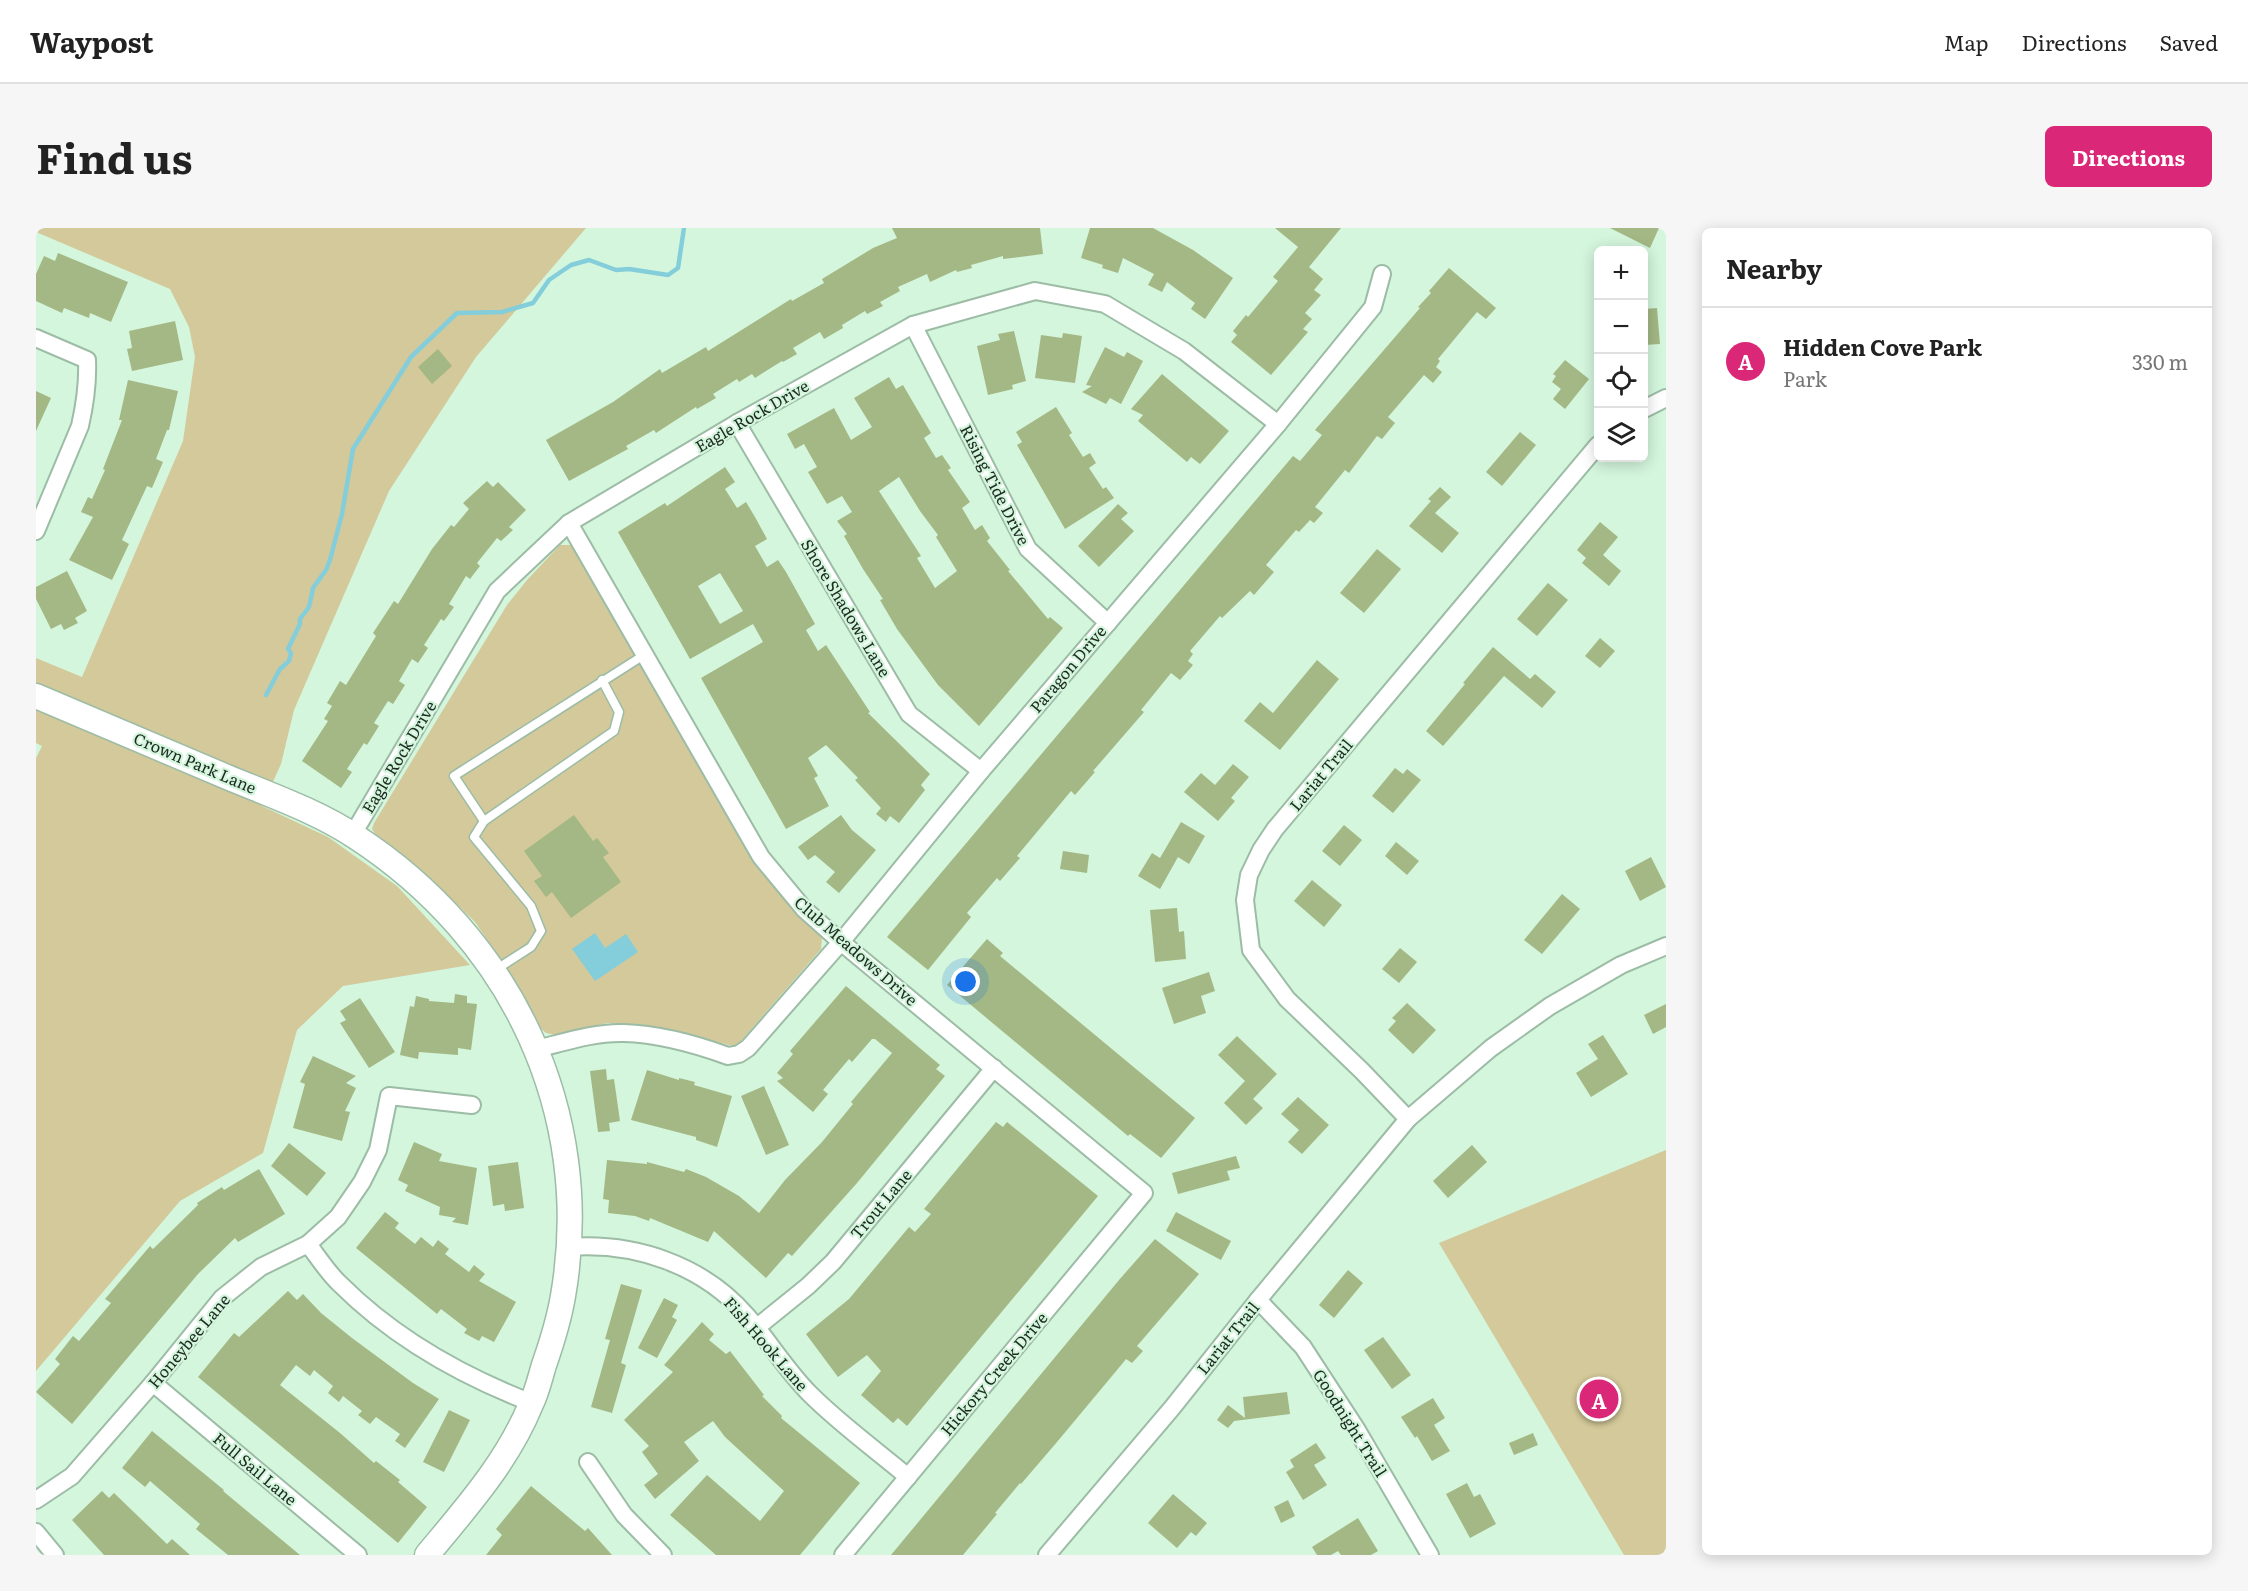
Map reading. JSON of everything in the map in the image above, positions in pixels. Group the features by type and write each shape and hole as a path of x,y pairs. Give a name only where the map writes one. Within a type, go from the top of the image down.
{"street":[{"name":"Paragon Drive","path":"537,1049 601,1034 623,1033 662,1036 728,1056 739,1054 748,1048 841,942 981,771 1278,424 1373,307 1382,274"},
{"name":"Eagle Rock Drive","path":"353,834 497,591 569,523 737,423 913,325 1035,291 1105,304 1184,351 1278,424"},
{"name":"Rising Tide Drive","path":"913,325 1028,549 1108,623"},
{"path":"36,338 87,360 87,393 80,426 36,531"},
{"path":"1646,408 1666,398"},
{"name":"Shore Shadows Lane","path":"737,423 909,714 981,771"},
{"name":"Lariat Trail","path":"1408,1119 1287,999 1251,950 1245,900 1249,875 1261,850 1275,829 1594,451"},
{"name":"Club Meadows Drive","path":"569,523 760,857 804,909 1144,1193"},
{"name":"Crown Park Lane","path":"36,696 291,804 353,834 390,861 441,906 495,970 537,1049 563,1140 569,1180 569,1247 556,1329 532,1403 515,1438 488,1479 427,1555"},
{"name":"Lariat Trail","path":"1047,1555 1172,1408 1408,1119 1491,1048 1550,1006 1621,965 1666,946"},
{"name":"Trout Lane","path":"756,1328 827,1268 994,1068"},
{"name":"Honeybee Lane","path":"36,1500 72,1476 153,1383 222,1298 261,1267 308,1244 338,1217 362,1182 378,1150 389,1095 472,1105"},
{"name":"Hickory Creek Drive","path":"843,1555 1144,1193"},
{"path":"308,1244 339,1283 388,1325 462,1372 532,1403"},
{"name":"Fish Hook Lane","path":"569,1247 620,1248 672,1262 719,1290 745,1314 810,1395 908,1477"},
{"name":"Goodnight Trail","path":"1258,1300 1303,1347 1357,1431 1430,1555"},
{"name":"Full Sail Lane","path":"153,1383 358,1555"},
{"path":"588,1462 624,1515 663,1555"},
{"path":"36,1533 55,1555"}],"lane":[{"path":"484,820 454,776 644,655"},
{"path":"495,970 531,947 541,931 531,906 474,837 484,820 614,731 619,712 602,680"}],"shaded area":[{"path":"36,228 586,228 476,357 389,491 294,710 281,764 262,806 328,837 397,886 470,965 343,986 297,1030 263,1153 180,1201 36,1371 36,758 42,746 36,743 36,658 82,677 183,441 195,357 189,327 170,289 36,232"},
{"path":"560,545 571,545 580,551 748,853 783,898 822,938 821,949 734,1046 646,1026 608,1023 555,1035 546,1033 539,1027 517,983 475,922 433,881 376,835 372,829 507,605"},
{"path":"1666,1150 1666,1555 1624,1555 1439,1243"}],"water":[{"path":"595,933 605,948 626,934 638,952 595,981 572,949"}],"building":[{"path":"892,228 1040,228 1043,254 1003,259 1003,256 971,265 972,268 957,272 956,270 930,282 927,274 898,287 900,291 880,302 883,306 867,314 865,311 824,339 820,332 793,348 797,354 755,378 752,374 739,382 737,379 713,394 716,398 697,409 696,407 656,433 654,430 626,446 628,449 569,481 546,440 613,402 660,369 662,373 706,347 708,351 791,299 792,301 824,283 822,279 873,248 897,238"},
{"path":"1090,228 1153,228 1193,250 1233,278 1205,319 1191,309 1195,303 1167,282 1162,292 1148,285 1154,274 1123,258 1118,273 1081,258"},
{"path":"1275,228 1341,228 1309,267 1323,279 1314,290 1321,295 1305,313 1312,319 1303,329 1308,332 1271,375 1231,342 1237,335 1233,331 1278,281 1273,277 1298,247"},
{"path":"1610,228 1659,228 1650,248"},
{"path":"58,253 128,282 111,322 90,313 89,318 64,308 62,313 36,301 36,274 44,256 55,261"},
{"path":"1449,268 1496,308 1486,319 1477,312 1438,359 1440,361 1436,367 1442,372 1433,383 1424,375 1388,417 1395,423 1382,439 1377,436 1349,473 1345,470 1315,507 1323,513 1314,523 1310,520 1299,532 1296,530 1266,565 1274,572 1254,595 1250,591 1222,618 1220,616 1190,651 1193,654 1188,661 1193,665 1180,680 1171,673 1141,710 1144,712 1093,771 1095,772 1075,795 1071,791 1017,856 1020,858 1000,881 997,878 967,913 971,917 928,970 887,937 1293,456 1300,461 1322,435 1315,430 1420,308 1418,307 1431,293 1429,291"},
{"path":"1657,308 1660,344 1648,345 1648,309"},
{"path":"175,321 183,360 132,371 127,349 132,348 129,331"},
{"path":"1014,331 1026,381 1012,385 1013,389 988,395 977,346 1000,340 998,334"},
{"path":"1063,333 1082,336 1075,383 1035,378 1041,335 1062,338"},
{"path":"1105,347 1124,357 1127,352 1143,361 1121,404 1110,398 1106,404 1082,392 1092,386 1086,385"},
{"path":"438,349 452,366 432,384 418,367"},
{"path":"1565,360 1589,379 1565,409 1553,399 1561,389 1552,382 1556,376 1553,374"},
{"path":"1162,374 1229,431 1200,464 1191,457 1187,462 1138,421 1143,415 1131,409"},
{"path":"889,377 896,389 903,385 931,433 924,438 936,458 942,455 951,468 948,470 970,502 962,508 975,530 982,525 990,538 987,541 1010,570 1008,571 1048,619 1050,617 1063,628 979,726 938,685 897,629 880,600 883,599 844,536 847,534 837,521 852,512 842,496 827,504 808,472 817,467 804,444 795,449 787,434 834,408 851,440 872,427 854,398","holes":["899,477 938,535 936,537 957,571 935,588 917,558 921,556 879,491"]},
{"path":"128,380 178,391 169,430 167,430 156,459 163,462 152,488 147,486 122,540 129,544 112,580 69,560 93,517 81,512 88,497 92,499 105,470 103,469 122,420 119,420"},
{"path":"36,391 51,398 36,431"},
{"path":"1056,407 1072,433 1069,435 1083,457 1090,453 1096,463 1089,468 1103,489 1106,487 1114,498 1065,529 1017,445 1022,442 1016,432"},
{"path":"1520,432 1536,445 1502,486 1486,472"},
{"path":"725,467 735,482 725,489 737,508 746,502 755,517 767,539 755,546 767,567 778,560 786,572 815,624 806,630 818,651 826,645 870,712 868,713 930,774 921,785 925,790 899,823 890,816 886,822 876,814 881,808 855,780 858,778 826,745 808,758 818,776 814,778 829,806 786,829 701,678 763,642 753,624 690,659 618,532 665,503 667,506","holes":["720,573 743,611 720,624 698,586"]},
{"path":"487,481 493,487 498,482 526,510 509,527 513,530 501,541 497,538 477,563 480,566 470,579 466,576 449,604 454,607 444,621 441,619 424,645 428,648 418,663 412,659 399,681 405,685 393,704 388,701 374,723 379,726 367,745 364,743 347,769 352,772 341,788 302,761 328,721 324,719 332,706 327,703 340,681 346,685 376,636 373,633 394,601 398,604 432,549 451,525 454,527 469,509 463,503"},
{"path":"1440,487 1451,497 1435,513 1459,533 1442,553 1409,526 1431,501 1428,499"},
{"path":"1118,504 1128,513 1121,519 1134,531 1099,567 1078,546"},
{"path":"1600,522 1618,537 1603,555 1621,571 1609,586 1582,563 1586,558 1577,550"},
{"path":"1377,549 1401,569 1364,613 1340,593"},
{"path":"67,571 87,611 75,618 78,623 64,630 61,624 51,629 36,599 36,587"},
{"path":"1548,583 1568,600 1537,636 1517,619"},
{"path":"1600,638 1615,651 1600,668 1585,656"},
{"path":"1493,647 1530,679 1535,674 1556,692 1542,708 1504,676 1443,746 1426,731"},
{"path":"1317,660 1339,679 1280,750 1244,721 1260,702 1273,713"},
{"path":"1233,764 1249,777 1231,798 1235,801 1218,821 1184,792 1201,773 1215,785"},
{"path":"1395,768 1403,774 1407,769 1421,780 1393,813 1372,796"},
{"path":"574,815 593,841 597,838 609,853 603,857 621,882 571,918 552,892 546,897 534,881 542,876 524,851"},
{"path":"841,815 852,830 876,850 839,893 826,882 835,872 815,855 808,860 798,847"},
{"path":"1181,822 1205,836 1189,864 1178,857 1160,889 1138,876 1152,853 1160,858"},
{"path":"1344,825 1362,840 1340,866 1322,851"},
{"path":"1396,842 1419,861 1407,875 1385,856"},
{"path":"1063,851 1089,855 1087,873 1060,869"},
{"path":"1651,857 1666,887 1640,901 1625,871"},
{"path":"1312,880 1342,905 1324,927 1294,901"},
{"path":"1562,894 1580,909 1542,954 1524,940"},
{"path":"1177,908 1179,932 1184,931 1186,959 1155,962 1150,910"},
{"path":"987,939 1003,953 1000,956 1195,1118 1161,1158 1130,1134 1128,1136 947,985"},
{"path":"1400,948 1417,962 1399,983 1382,969"},
{"path":"1209,972 1215,991 1201,996 1206,1013 1174,1024 1162,988"},
{"path":"846,986 940,1065 936,1069 945,1076 857,1183 792,1256 788,1253 766,1278 714,1231 708,1242 650,1218 649,1221 635,1216 608,1213 609,1200 603,1199 607,1160 647,1164 647,1162 684,1172 686,1169 706,1177 739,1196 759,1213 785,1180 822,1142 853,1104 851,1102 892,1053 872,1039 852,1062 849,1059 823,1090 828,1094 813,1112 777,1081 783,1078 777,1073 793,1054 790,1051"},
{"path":"455,994 467,996 467,1003 477,1004 471,1050 458,1048 458,1055 419,1052 418,1059 400,1055 410,1006 414,1007 416,996 429,999 429,1001 454,1003"},
{"path":"360,998 395,1052 369,1068 340,1023 346,1020 340,1011"},
{"path":"1407,1003 1436,1030 1413,1054 1388,1030 1396,1021 1392,1018"},
{"path":"1666,1004 1666,1027 1653,1034 1644,1015"},
{"path":"1603,1035 1628,1074 1591,1097 1576,1073 1598,1059 1588,1044"},
{"path":"1237,1036 1277,1074 1253,1099 1263,1108 1246,1125 1224,1103 1245,1081 1218,1055"},
{"path":"313,1056 356,1076 346,1083 356,1088 345,1111 350,1112 342,1141 293,1128 305,1084 300,1082"},
{"path":"606,1069 607,1080 614,1079 620,1121 609,1123 610,1131 598,1132 590,1071"},
{"path":"647,1070 679,1080 679,1078 695,1082 694,1085 732,1096 717,1147 696,1140 696,1137 631,1120"},
{"path":"764,1086 789,1145 766,1155 741,1096"},
{"path":"1298,1097 1329,1125 1302,1154 1288,1142 1299,1130 1281,1114"},
{"path":"996,1122 1003,1127 1007,1122 1098,1196 907,1426 898,1418 893,1423 861,1395 881,1371 867,1355 838,1377 806,1334 849,1299 909,1227 915,1232 931,1214 924,1209"},
{"path":"414,1142 442,1154 439,1161 477,1168 468,1225 452,1222 456,1218 439,1215 440,1207 405,1191 408,1185 398,1180"},
{"path":"289,1143 326,1173 307,1196 271,1166"},
{"path":"1472,1145 1487,1162 1448,1198 1433,1181"},
{"path":"1236,1156 1240,1168 1227,1171 1230,1180 1178,1194 1172,1173"},
{"path":"518,1162 524,1208 505,1211 504,1204 493,1206 488,1166"},
{"path":"259,1169 285,1214 238,1242 235,1238 198,1274 72,1424 36,1392 60,1364 55,1359 73,1336 79,1341 111,1303 105,1299 150,1246 153,1249 198,1205 197,1203 222,1187 224,1190"},
{"path":"385,1212 399,1223 395,1228 415,1244 421,1237 433,1247 438,1240 449,1249 445,1254 469,1272 474,1265 485,1274 479,1281 516,1302 494,1342 482,1336 479,1341 464,1333 467,1329 441,1309 437,1314 356,1248"},
{"path":"1176,1212 1231,1241 1221,1260 1166,1231"},
{"path":"1155,1239 1199,1274 1137,1346 1143,1351 1132,1363 1126,1359 995,1513 997,1514 963,1555 891,1555 1119,1280"},
{"path":"1348,1270 1363,1283 1334,1318 1319,1305"},
{"path":"621,1284 642,1290 621,1363 626,1365 612,1413 591,1407 610,1340 605,1339"},
{"path":"288,1291 297,1300 303,1294 321,1313 352,1338 413,1383 439,1399 405,1448 395,1441 400,1434 376,1417 370,1424 358,1415 362,1411 343,1396 339,1402 328,1393 333,1386 314,1370 310,1376 296,1365 280,1385 374,1463 376,1461 400,1480 398,1482 427,1507 398,1543 198,1377 234,1333 239,1337"},
{"path":"664,1298 678,1305 672,1317 677,1320 657,1358 638,1348"},
{"path":"702,1322 714,1334 709,1340 726,1354 730,1351 764,1395 762,1396 782,1416 781,1418 860,1483 800,1555 716,1555 670,1515 707,1475 760,1521 784,1491 725,1437 713,1421 684,1442 699,1461 655,1499 644,1485 658,1474 642,1452 649,1446 624,1420 673,1372 664,1365"},
{"path":"1383,1337 1411,1375 1392,1389 1364,1350"},
{"path":"1287,1392 1290,1414 1234,1421 1228,1428 1217,1420 1228,1405 1245,1418 1243,1397"},
{"path":"1433,1398 1445,1418 1434,1425 1450,1451 1432,1461 1417,1436 1415,1438 1401,1417"},
{"path":"449,1410 470,1420 444,1472 423,1462"},
{"path":"152,1431 300,1555 228,1555 196,1529 200,1524 150,1481 145,1487 122,1468"},
{"path":"1533,1433 1538,1445 1514,1455 1509,1443"},
{"path":"1316,1443 1326,1458 1314,1465 1327,1485 1303,1500 1286,1472 1294,1467 1290,1460"},
{"path":"1467,1483 1474,1497 1480,1494 1496,1524 1470,1538 1446,1494"},
{"path":"531,1486 585,1531 588,1528 612,1555 486,1555 502,1535 496,1529"},
{"path":"102,1491 109,1498 114,1493 167,1544 172,1539 190,1555 104,1555 72,1520"},
{"path":"1173,1494 1207,1523 1196,1536 1191,1532 1177,1548 1148,1523"},
{"path":"1288,1500 1295,1516 1281,1523 1274,1507"},
{"path":"1358,1518 1378,1551 1371,1555 1341,1555 1338,1551 1331,1555 1317,1555 1312,1547"}],"waterway":[{"path":"266,695 280,669 289,661 291,653 288,649 300,624 300,619 309,607 313,588 330,560 342,514 353,449 411,357 457,313 502,312 533,303 549,280 571,265 589,260 616,270 629,269 668,275 678,268 684,228"}],"place":[{"name":"Hidden Cove Park","path":"1599,1399"}]}
